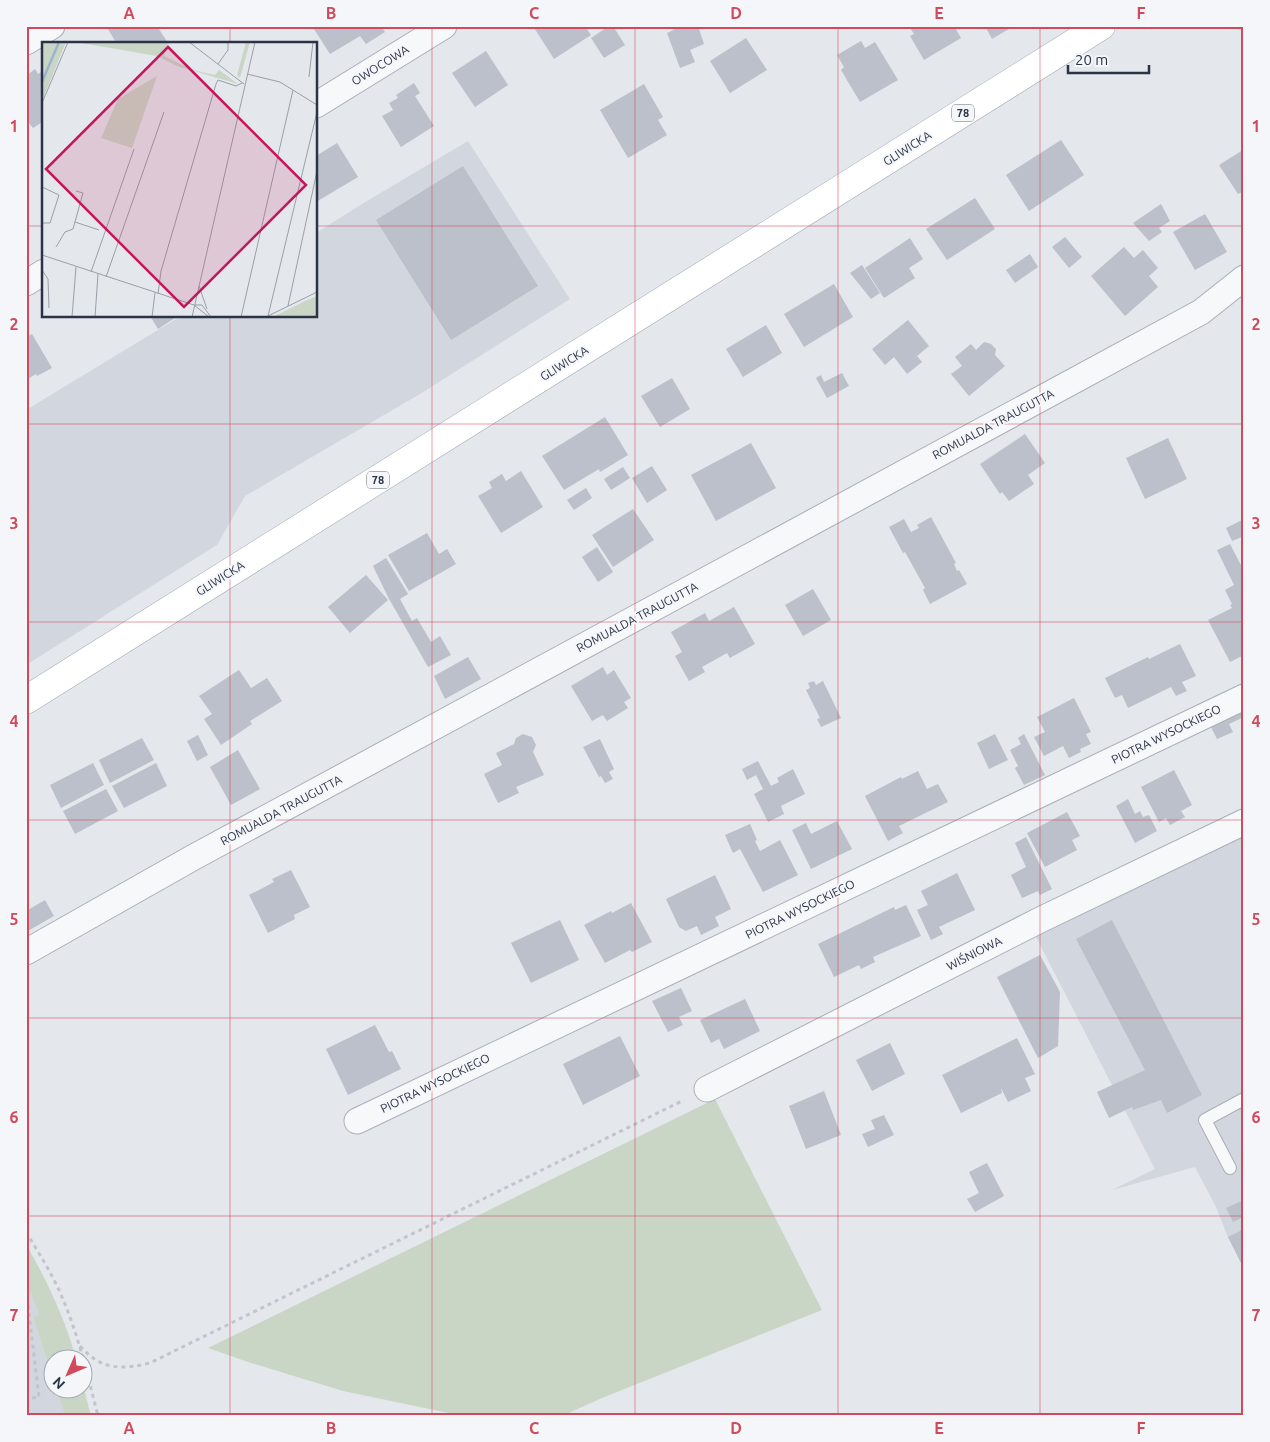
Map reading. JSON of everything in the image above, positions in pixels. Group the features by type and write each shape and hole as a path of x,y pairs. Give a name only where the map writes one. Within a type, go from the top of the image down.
{"main road":[{"name":"GLIWICKA","path":"26,700 1101,26"}],"street":[{"path":"26,42 52,26"},
{"name":"OWOCOWA","path":"318,104 444,26"},
{"path":"26,283 42,273"},
{"name":"ROMUALDA TRAUGUTTA","path":"26,952 194,857 1201,312 1244,278"},
{"name":"PIOTRA WYSOCKIEGO","path":"357,1121 1244,696"},
{"name":"WIŚNIOWA","path":"707,1089 1042,919 1244,822"}],"lane":[{"path":"1230,1168 1205,1120 1244,1099"}],"path":[{"path":"80,1346 94,1360 107,1366 125,1367 150,1363 707,1089"},
{"path":"26,1232 57,1287 80,1346 98,1416"},
{"path":"26,1289 39,1397 26,1399"}],"shaded area":[{"path":"468,141 570,299 420,394 245,496 217,545 26,665 26,410 178,318 318,318 318,232"},
{"path":"1244,836 1244,1269 1216,1207 1195,1167 1112,1190 1155,1169 1034,933"},
{"path":"26,1282 39,1314 33,1317 44,1350 42,1350 42,1400 60,1400 65,1416 26,1416"}],"green space":[{"path":"715,1099 822,1310 602,1398 562,1416 463,1416 343,1391 208,1348"},
{"path":"26,1244 55,1300 73,1350 44,1350 33,1317 39,1314 26,1282"},
{"path":"60,1400 87,1400 91,1416 65,1416"}],"building":[{"path":"106,26 157,26 167,42 116,42"},
{"path":"312,26 381,26 385,32 366,44 360,36 330,54"},
{"path":"533,26 585,26 591,35 554,59"},
{"path":"609,26 613,26 625,45 604,58 591,38"},
{"path":"682,26 698,26 704,44 690,50 695,62 680,68 667,33"},
{"path":"909,26 954,26 961,38 924,60 910,36 914,34"},
{"path":"985,26 1014,26 992,39"},
{"path":"746,38 767,70 730,93 710,61"},
{"path":"861,41 865,48 875,42 898,80 860,102 841,70 844,67 837,55"},
{"path":"486,51 508,85 475,107 452,73"},
{"path":"35,69 38,74 42,71 42,122 33,128 26,119 26,76"},
{"path":"414,83 420,93 415,96 434,126 401,147 382,116 393,110 389,103 398,98 396,95"},
{"path":"644,84 663,117 658,120 667,135 628,158 600,110"},
{"path":"1061,140 1084,175 1029,211 1006,175"},
{"path":"337,143 358,177 318,201 318,155"},
{"path":"1243,150 1244,191 1238,194 1219,165"},
{"path":"463,166 538,286 451,340 376,220"},
{"path":"975,198 995,229 947,260 926,229"},
{"path":"1161,204 1170,221 1159,228 1162,232 1149,241 1133,223"},
{"path":"1205,214 1227,252 1195,270 1173,232"},
{"path":"1065,237 1082,257 1069,268 1052,247"},
{"path":"910,238 923,259 909,268 915,278 884,298 865,268"},
{"path":"1124,247 1134,258 1143,250 1158,268 1149,276 1158,287 1125,316 1091,276"},
{"path":"1030,254 1038,267 1015,283 1006,270"},
{"path":"862,265 880,293 871,299 850,273"},
{"path":"834,284 853,317 804,347 784,314"},
{"path":"151,318 175,318 158,329"},
{"path":"908,320 929,346 917,356 922,362 907,374 894,357 885,365 872,349"},
{"path":"766,325 782,353 743,377 726,349"},
{"path":"32,334 52,368 26,380 26,337"},
{"path":"984,342 991,344 996,349 995,355 1005,366 969,396 951,374 962,366 955,357 971,344 976,350"},
{"path":"842,373 849,386 827,398 816,378 821,375 824,382"},
{"path":"672,378 690,409 660,427 641,396"},
{"path":"605,417 628,455 600,472 599,469 564,490 542,456"},
{"path":"1025,434 1045,463 1028,475 1034,484 1009,501 1002,492 1000,494 980,464"},
{"path":"1168,438 1187,479 1145,499 1126,458"},
{"path":"751,443 776,488 716,521 691,475"},
{"path":"652,466 667,490 647,503 632,478"},
{"path":"623,467 630,478 611,490 604,479"},
{"path":"521,471 543,507 501,533 478,496 492,488 489,482 502,474 506,481"},
{"path":"586,488 592,498 574,510 567,500"},
{"path":"633,509 654,540 613,567 592,535"},
{"path":"931,517 956,563 954,564 957,571 959,570 967,584 930,604 923,590 925,588 889,527 904,519 911,532 919,528 917,525"},
{"path":"1244,519 1244,536 1232,541 1226,528"},
{"path":"427,533 439,554 447,549 456,564 409,591 388,555"},
{"path":"1230,544 1244,571 1244,655 1230,662 1208,620 1232,608 1225,590 1234,585 1217,550"},
{"path":"597,547 613,572 598,582 582,557"},
{"path":"386,558 408,594 400,599 412,621 417,618 431,642 440,636 451,655 428,667 388,597 373,566"},
{"path":"366,575 388,600 350,633 328,607"},
{"path":"813,589 831,620 803,636 785,605"},
{"path":"734,607 755,644 730,658 727,653 702,667 705,672 689,681 675,656 682,652 671,632 705,613 709,621"},
{"path":"1180,644 1196,676 1182,682 1187,691 1176,696 1171,687 1128,708 1122,695 1115,698 1105,678"},
{"path":"468,657 481,679 445,699 434,676"},
{"path":"603,667 607,675 614,670 631,698 624,702 628,708 607,721 603,715 592,721 571,686"},
{"path":"239,670 251,688 267,678 282,701 250,721 252,724 221,745 204,719 212,714 199,696"},
{"path":"814,681 816,685 823,681 841,718 821,727 817,719 820,718 806,690 810,688 808,683"},
{"path":"1074,698 1091,732 1086,734 1091,744 1080,749 1081,752 1069,758 1063,746 1044,756 1034,737 1045,732 1037,717"},
{"path":"1244,706 1244,717 1229,724 1233,732 1217,739 1207,719"},
{"path":"523,734 532,737 536,745 533,752 544,775 516,787 519,793 498,803 484,774 502,765 496,753 514,744 516,738"},
{"path":"995,734 1008,760 989,769 977,743"},
{"path":"1024,734 1045,775 1024,785 1015,768 1018,766 1010,750 1021,744 1018,738"},
{"path":"198,735 208,755 197,761 187,741"},
{"path":"142,738 154,760 110,783 99,760"},
{"path":"600,739 614,769 609,772 613,779 605,783 601,776 599,777 583,747"},
{"path":"238,750 260,789 231,805 210,767"},
{"path":"758,761 771,786 779,782 777,778 793,769 805,794 781,806 784,814 768,822 754,794 763,789 756,775 747,780 742,769"},
{"path":"93,763 104,785 61,808 50,785"},
{"path":"156,763 167,786 124,808 112,786"},
{"path":"1174,770 1192,805 1181,811 1185,817 1170,825 1166,818 1159,822 1141,787"},
{"path":"918,771 927,789 938,784 948,802 899,826 903,833 888,841 865,796 901,777 902,779"},
{"path":"106,789 118,811 75,834 63,811"},
{"path":"1128,799 1135,814 1140,811 1143,817 1149,815 1157,831 1135,843 1116,806"},
{"path":"1067,812 1080,836 1072,840 1077,850 1045,867 1027,833"},
{"path":"837,821 852,849 811,869 792,830 806,823 811,834"},
{"path":"750,824 760,851 780,840 798,875 763,892 740,849 733,853 725,835"},
{"path":"1026,837 1052,889 1040,895 1038,891 1022,898 1011,875 1026,867 1015,843"},
{"path":"291,870 310,907 294,915 295,919 268,933 249,895 274,882 272,879"},
{"path":"957,873 975,910 939,927 943,934 931,940 917,910 928,905 921,891"},
{"path":"715,875 731,909 715,917 719,926 701,935 697,926 686,931 679,927 666,899"},
{"path":"45,900 54,916 26,932 26,911"},
{"path":"631,903 652,942 632,952 630,950 605,963 584,925"},
{"path":"906,905 921,936 873,957 875,962 861,969 859,965 834,977 818,944 894,907 895,910"},
{"path":"560,920 579,960 531,983 511,943"},
{"path":"1112,920 1202,1095 1167,1113 1161,1100 1133,1110 1132,1107 1109,1118 1097,1092 1145,1070 1076,939"},
{"path":"1040,955 1060,992 1058,1046 1038,1058 997,977"},
{"path":"681,988 692,1011 679,1017 683,1025 668,1032 652,1001"},
{"path":"745,999 760,1031 724,1049 719,1039 711,1043 700,1020"},
{"path":"375,1025 389,1052 392,1051 401,1069 348,1095 326,1049"},
{"path":"620,1036 640,1076 583,1105 563,1064"},
{"path":"1017,1038 1035,1074 1025,1078 1031,1091 1008,1102 1001,1088 1002,1093 961,1113 942,1075"},
{"path":"890,1043 905,1074 872,1091 856,1060"},
{"path":"824,1091 841,1135 806,1149 789,1106"},
{"path":"884,1115 894,1135 868,1147 862,1134 875,1129 871,1120"},
{"path":"987,1163 1004,1196 975,1212 967,1199 979,1193 969,1172"},
{"path":"1244,1200 1244,1217 1233,1222 1226,1208"},
{"path":"1244,1229 1244,1269 1228,1237"}]}
